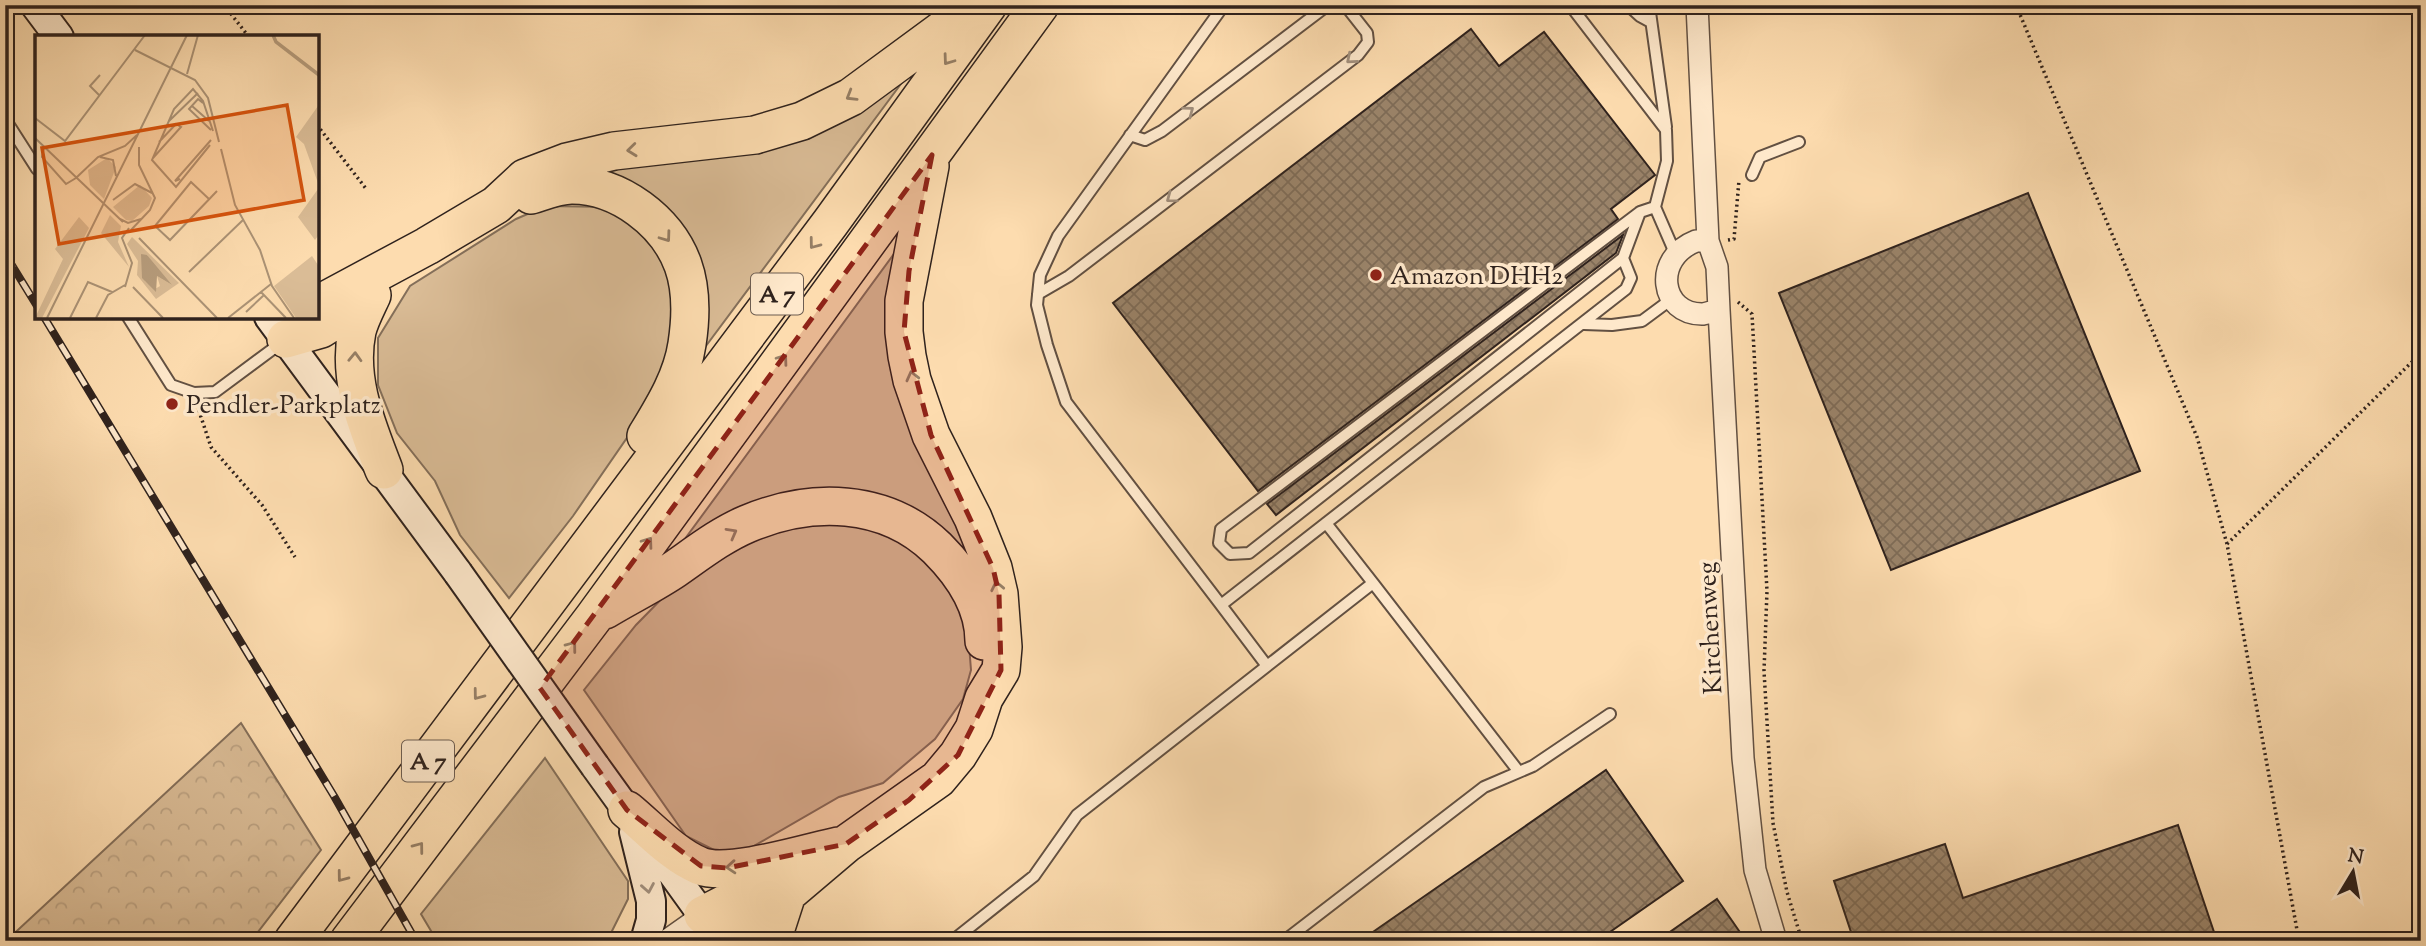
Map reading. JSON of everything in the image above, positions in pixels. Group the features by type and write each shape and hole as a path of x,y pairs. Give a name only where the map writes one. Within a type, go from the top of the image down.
{"highway":[{"path":"496,205 524,177 566,162 614,152 755,135 802,121 851,97 977,5"},
{"name":"A 7","path":"293,941 831,222 988,5"},
{"name":"A 7","path":"349,941 594,617 1040,5"},
{"path":"715,934 938,779 958,755 974,729 984,698 1000,670 1003,647 999,594 993,568 973,518 931,435 912,380 904,332 904,301 932,155"},
{"path":"287,324 321,329 365,288 427,246 496,205 572,185 595,188 615,195 643,211 667,235 682,264 690,299 687,346 672,392 563,582"},
{"path":"318,284 365,288"},
{"path":"318,305 365,288"},
{"path":"365,288 357,329 354,365 360,407 384,470"},
{"path":"594,617 746,524 775,514 806,508 833,505 861,507 887,515 925,536 951,561 972,592 984,633 984,698"},
{"path":"627,810 673,849 701,866 726,868 762,863 846,844"},
{"path":"715,934 787,894 846,844"},
{"path":"776,941 776,928 787,894"}],"main road":[{"path":"35,5 58,35"},
{"path":"287,324 384,470 715,934"},
{"path":"627,810 641,854 651,901 652,914 645,941"}],"street":[{"name":"Kirchenweg","path":"1697,5 1708,241 1717,267 1748,822 1755,870 1776,941"},
{"path":"1708,241 1684,246 1675,253 1666,275 1667,287 1672,298 1681,307 1692,312 1704,314 1719,310"},
{"path":"666,941 715,934"}],"lane":[{"path":"5,10 11,5"},
{"path":"1224,5 1058,236 1040,275 1037,305 1066,402 1267,666"},
{"path":"1130,135 1145,140 1162,131 1328,5"},
{"path":"1038,294 1069,276 1358,55 1368,42 1367,33 1345,5"},
{"path":"1570,5 1667,130"},
{"path":"1628,5 1651,22"},
{"path":"1649,5 1667,130 1667,161 1655,207 1675,253"},
{"path":"5,119 35,166"},
{"path":"1752,175 1760,157 1799,142"},
{"path":"1640,212 1623,258 1249,553 1230,554 1219,543 1220,529 1640,212 1655,207"},
{"path":"1221,605 1626,289 1631,278 1623,258"},
{"path":"1584,324 1612,325 1642,321 1672,298"},
{"path":"129,318 171,385 194,393 215,392 287,324"},
{"path":"1326,523 1519,772"},
{"path":"958,941 956,938 1034,876 1077,815 1373,583"},
{"path":"1284,941 1484,787 1533,766 1610,714"}],"path":[{"path":"225,5 248,35"},
{"path":"2016,5 2197,437 2227,544 2300,941"},
{"path":"318,126 368,190"},
{"path":"1718,286 1752,314 1768,591 1764,671 1773,823 1787,892 1802,941"},
{"path":"2227,544 2421,353"},
{"path":"194,393 211,447 262,505 295,557"}],"highlighted area":[{"path":"932,155 909,271 904,332 931,435 993,568 999,594 1001,670 958,755 909,800 846,844 727,868 701,866 627,810 540,688"}],"green space":[{"path":"918,61 700,354 704,301 585,173 647,162"},
{"path":"546,206 611,207 655,238 672,276 677,312 662,387 573,516 509,598 460,535 435,481 397,433 378,385 378,338 410,286 516,219"},
{"path":"899,247 893,315 988,582 894,504 679,547"},
{"path":"880,522 949,582 967,620 971,670 963,699 935,739 883,783 839,797 740,854 716,851 686,836 584,690 636,625 682,578 729,548 793,523"},
{"path":"241,723 321,850 251,941 6,941"},
{"path":"545,758 628,881 628,899 607,941 437,941 421,914"}],"building":[{"name":"Amazon DHH2","path":"1471,29 1499,66 1544,32 1655,175 1611,209 1618,219 1258,491 1113,303"},
{"path":"2028,193 2140,471 1891,570 1779,293"},
{"path":"1623,235 1616,253 1276,515 1267,504"},
{"path":"1606,770 1683,881 1597,941 1360,941"},
{"path":"2178,825 2217,941 1854,941 1834,881 1945,844 1963,898"},
{"path":"1717,899 1746,941 1657,941"}],"railway":[{"path":"5,254 35,303"},
{"path":"45,318 334,796 416,941"}],"place":[{"name":"Amazon DHH2","path":"1376,275"},
{"name":"Pendler-Parkplatz","path":"172,404"}]}
